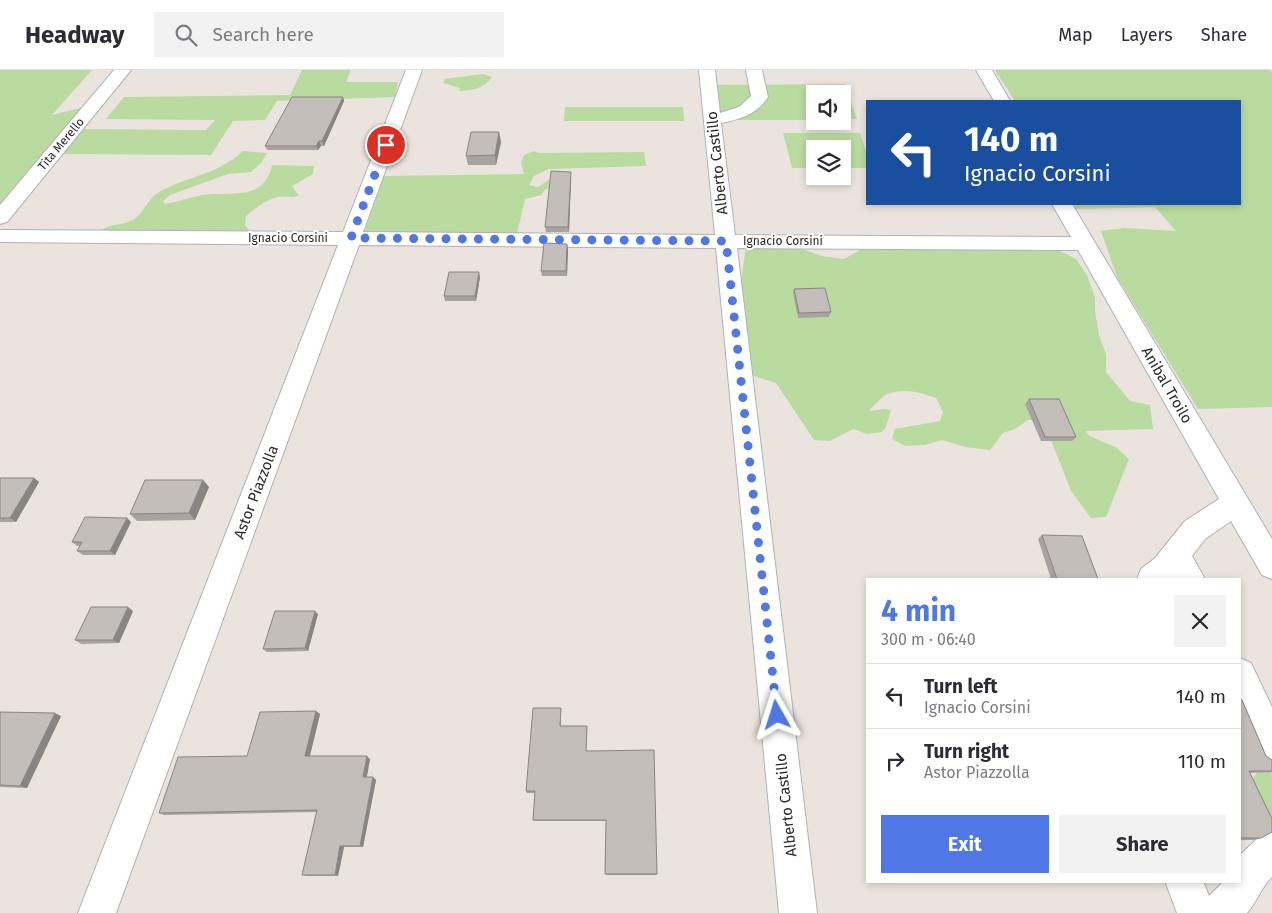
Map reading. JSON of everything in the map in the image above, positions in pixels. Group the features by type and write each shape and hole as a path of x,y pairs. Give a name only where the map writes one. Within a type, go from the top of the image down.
{"street":[{"name":"Tita Merello","path":"0,218 123,70"},
{"name":"Astor Piazzolla","path":"97,913 414,70"},
{"name":"Alberto Castillo","path":"707,70 798,913"},
{"path":"712,119 732,116 752,108 760,96 754,70"},
{"path":"984,70 1001,100"},
{"name":"Anibal Troilo","path":"1063,205 1272,566"},
{"name":"Ignacio Corsini","path":"0,236 1085,244"},
{"path":"1155,578 1183,567 1196,530 1236,503"},
{"path":"1241,676 1272,746"},
{"path":"1220,913 1240,892 1251,871 1272,850"},
{"path":"1185,883 1196,913"}],"green space":[{"path":"0,70 92,70 52,115 88,106 0,213"},
{"path":"302,70 351,70 346,82 398,82 395,97 277,101 265,120 233,121 211,155 61,154 82,129 206,130 215,120 106,119 124,97 290,95"},
{"path":"995,70 1270,70 1272,72 1272,407 1198,409 1117,277 1101,231 1124,228 1176,231 1155,207 1076,209 1074,205 1241,205 1241,100 1014,100"},
{"path":"483,74 492,77 486,84 473,89 459,91 460,88 443,83 445,79"},
{"path":"845,84 845,85 806,85 806,120 719,120 714,85"},
{"path":"851,102 857,119 851,119"},
{"path":"565,107 683,107 684,121 564,121"},
{"path":"783,133 860,133 866,152 866,168 851,168 851,140 806,140 806,168 792,168"},
{"path":"243,151 267,153 261,163 251,172 228,174 170,195 163,201 165,204 203,195 235,194 254,190 262,185 268,177 272,165 314,166 313,174 292,186 299,196 274,198 246,216 245,225 252,234 100,231 104,228 133,220 159,192 223,166"},
{"path":"534,151 538,153 644,152 646,166 549,169 534,176 529,185 538,187 550,179 564,183 544,190 542,195 525,199 517,233 364,234 383,176 524,174 521,163 524,155"},
{"path":"1030,243 1058,250 1076,259 1087,275 1095,297 1095,312 1099,335 1106,354 1106,372 1130,401 1150,405 1153,429 1085,431 1090,436 1117,448 1129,459 1106,517 1091,518 1071,491 1049,435 1051,421 1028,420 1015,429 1003,433 990,450 965,447 942,440 925,445 905,446 892,439 895,429 940,421 943,412 936,398 918,393 898,391 884,396 869,411 891,410 886,427 882,432 867,434 853,429 830,441 814,440 776,383 750,375 738,306 746,245 799,248 822,256 844,259 860,250 873,247"},
{"path":"1269,757 1272,758 1272,854 1251,781"}],"building":[{"path":"292,97 343,97 322,141 319,141 316,146 265,146"},
{"path":"471,132 499,132 495,155 466,156"},
{"path":"551,171 571,172 568,227 545,227"},
{"path":"544,243 567,244 566,271 541,271"},
{"path":"449,272 479,272 475,296 444,296"},
{"path":"825,288 831,312 799,313 794,289"},
{"path":"1029,399 1059,399 1076,437 1045,437"},
{"path":"0,478 34,478 10,518 0,518"},
{"path":"145,480 203,480 189,513 130,514"},
{"path":"85,517 127,518 110,551 77,551 82,542 72,542"},
{"path":"1042,535 1082,536 1098,578 1057,578"},
{"path":"91,607 128,607 113,640 75,640"},
{"path":"275,611 315,611 305,648 263,649"},
{"path":"1241,700 1266,756 1272,760 1272,771 1249,771 1272,819 1272,832 1261,838 1241,838"},
{"path":"533,708 561,708 560,726 587,726 586,751 654,750 657,874 605,874 606,820 533,820 535,791 526,791"},
{"path":"316,711 305,756 367,756 363,777 373,777 360,846 340,846 335,875 302,875 317,810 159,813 178,757 247,756 260,712"},
{"path":"0,712 55,713 20,786 0,785"}],"route":[{"path":"386,145 351,238 726,241 777,715"}]}
